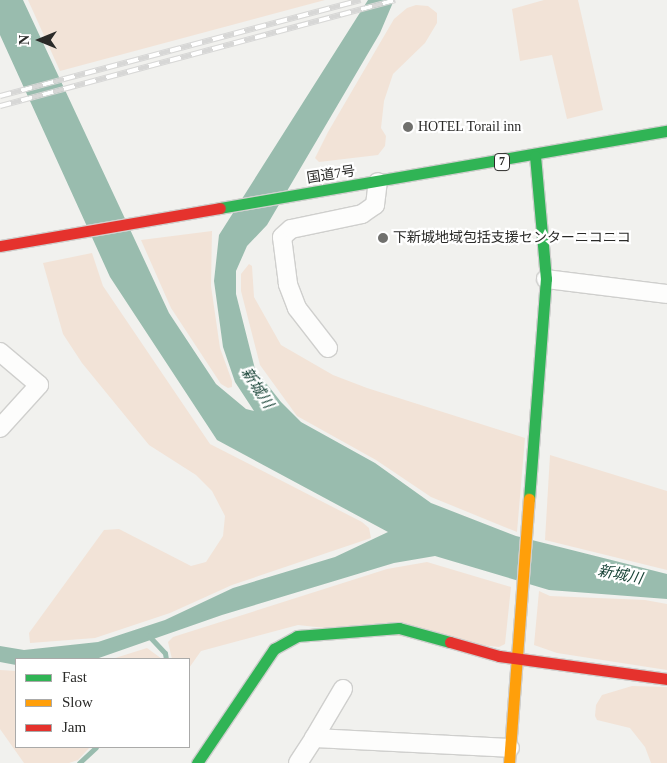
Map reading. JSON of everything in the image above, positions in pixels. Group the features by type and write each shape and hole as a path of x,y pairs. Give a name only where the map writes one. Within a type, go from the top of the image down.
{"main road":[{"name":"国道7号","path":"0,246 535,156 667,131"},
{"path":"510,755 546,279 535,156"},
{"path":"196,763 274,649 297,636 399,628 499,656 516,656 667,679"}],"street":[{"path":"328,348 297,308 288,284 282,237 291,230 362,214 375,205 378,182"},
{"path":"546,279 667,294"},
{"path":"0,352 39,385 0,428"},
{"path":"298,763 344,689"},
{"path":"314,738 510,755"}],"shaded area":[{"path":"28,0 325,0 60,71"},
{"path":"544,0 578,0 603,110 567,119 552,55 520,61 512,9"},
{"path":"416,5 428,6 437,13 437,23 425,43 393,74 384,101 381,128 386,136 385,146 378,155 319,162 315,158 328,132 394,19 407,8"},
{"path":"212,231 211,286 220,348 232,381 232,387 228,388 221,384 171,308 141,240"},
{"path":"92,253 103,286 210,444 362,522 369,528 371,538 232,585 170,613 95,638 30,643 29,633 104,530 119,529 191,566 206,562 223,536 225,516 212,491 196,475 149,445 82,363 63,334 43,263"},
{"path":"249,264 252,266 254,297 281,345 333,375 367,388 525,438 517,532 431,497 376,460 297,416 260,365 241,291 241,274"},
{"path":"550,455 667,491 667,570 545,540"},
{"path":"427,562 511,587 505,644 499,647 298,625 201,651 190,667 190,658 172,658 168,642 173,637 387,569"},
{"path":"539,591 550,596 645,600 667,604 667,670 557,653 534,645"},
{"path":"147,648 161,658 115,658"},
{"path":"0,670 15,671 15,748 89,748 78,760 69,763 24,763 0,729"},
{"path":"632,686 667,687 667,763 651,763 645,747 630,728 597,720 595,716 596,705 602,695"}],"water":[{"name":"新城川","path":"0,0 23,0 169,313 216,384 246,409 254,411 235,382 223,347 214,281 219,235 368,0 394,0 380,33 267,225 247,246 236,271 236,294 255,369 281,402 301,422 375,463 431,503 516,536 667,574 667,599 549,590 435,556 394,563 222,615 99,658 15,658 15,665 0,662 0,646 24,650 98,642 165,620 233,588 335,557 388,532 217,440 110,277 0,35"}],"waterway":[{"path":"149,636 165,653 166,658"},
{"path":"79,763 95,748"}],"railway":[{"path":"0,96 360,0"},
{"path":"0,106 395,0"}],"traffic: fast":[{"path":"220,208 667,131"},
{"path":"529,499 546,279 535,156"},
{"path":"197,763 274,649 297,636 399,628 450,642"}],"traffic: slow":[{"path":"509,763 529,499"}],"traffic: jam":[{"path":"0,246 220,208"},
{"path":"450,642 499,656 667,679"}],"place":[{"name":"HOTEL Torail inn","path":"408,127"},
{"name":"下新城地域包括支援センターニコニコ","path":"383,238"}]}
